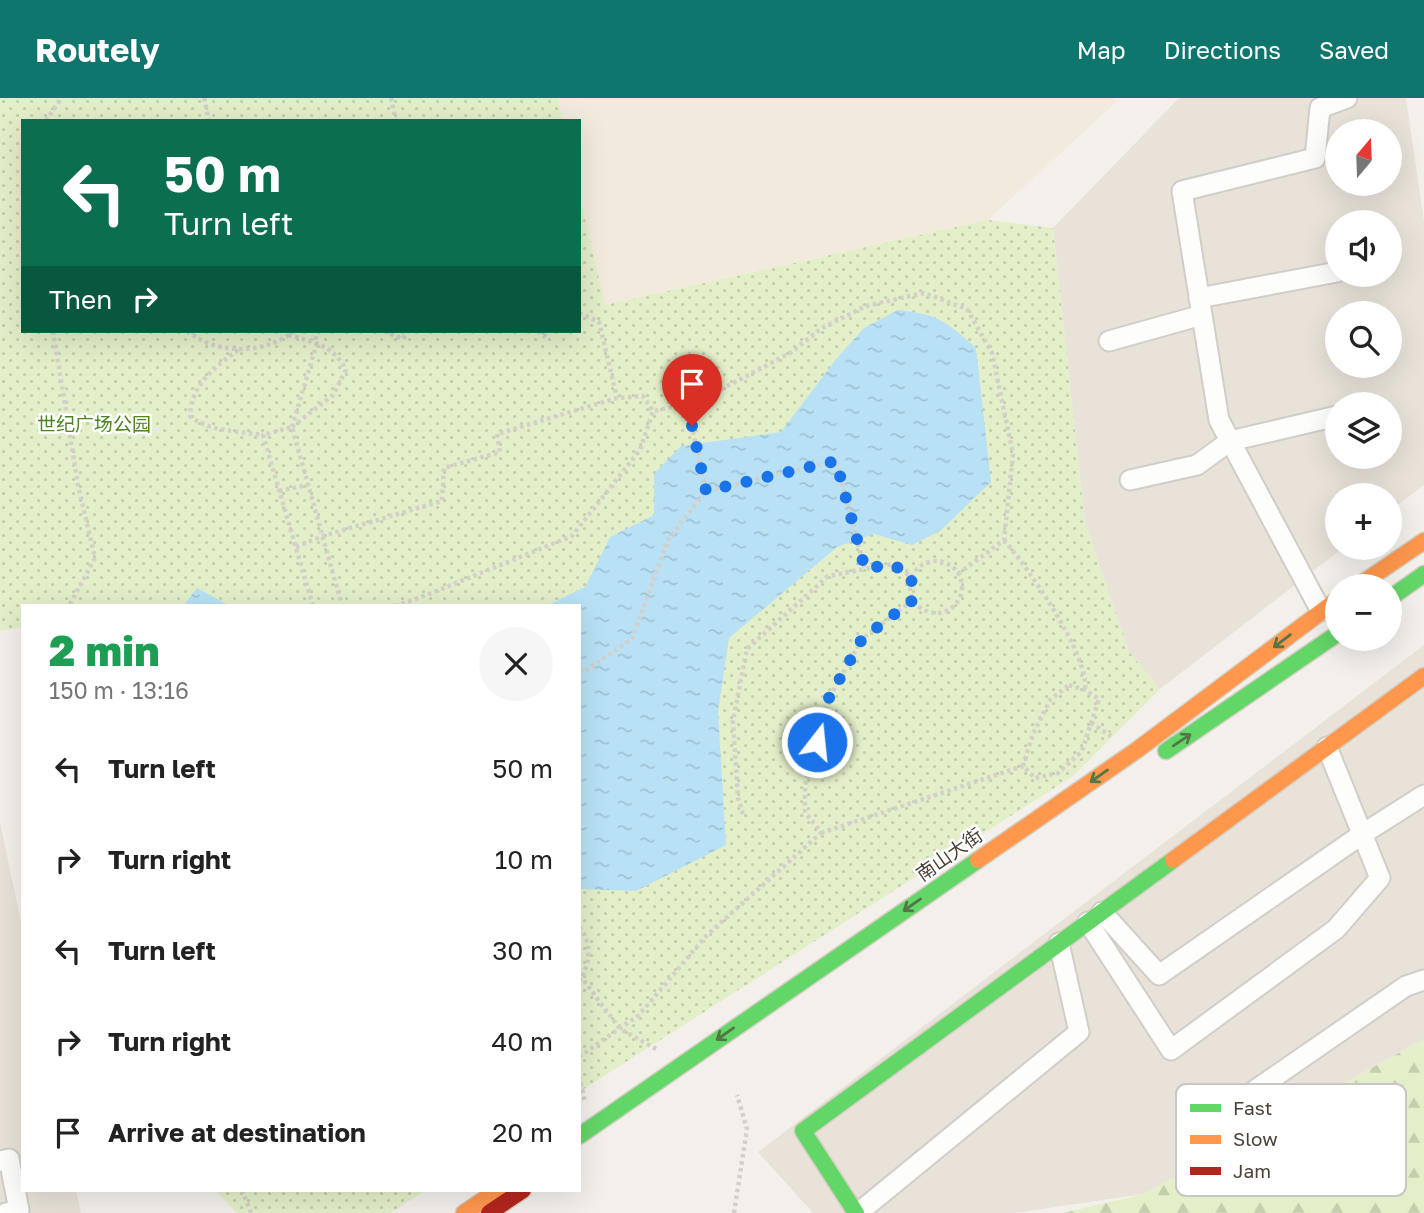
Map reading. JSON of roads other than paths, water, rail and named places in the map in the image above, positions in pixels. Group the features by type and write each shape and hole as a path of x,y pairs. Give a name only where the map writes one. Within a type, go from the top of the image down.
{"street":[{"path":"1325,599 1219,420 1182,191 1315,158 1320,108 1347,98"},
{"path":"1109,341 1200,306 1325,275"},
{"path":"1130,480 1197,466 1230,441 1325,419"},
{"path":"1376,574 1424,541"},
{"path":"1402,590 1424,574"},
{"name":"南山大街","path":"581,1135 1137,750 1325,609"},
{"path":"1153,759 1325,642"},
{"path":"1059,943 1079,1032 857,1213 803,1130 1424,676"},
{"path":"1095,917 1171,1050 1336,929 1380,878 1327,747"},
{"path":"1095,917 1159,975 1361,835 1424,795"},
{"name":"南山大街","path":"581,1150 1061,822"},
{"path":"1264,1084 1406,986 1424,980"},
{"path":"0,1161 9,1159 19,1210 6,1213"},
{"path":"464,1213 495,1192"},
{"path":"489,1213 520,1192"}],"water":[{"path":"898,310 923,314 941,321 976,348 991,482 940,531 912,545 874,534 837,547 729,638 718,711 726,845 636,891 581,889 581,604 550,604 585,587 610,537 654,515 654,474 681,446 781,432 837,358 864,328"},
{"path":"197,588 226,604 185,604"}],"park label":[{"name":"世纪广场公园","path":"94,423"}]}
